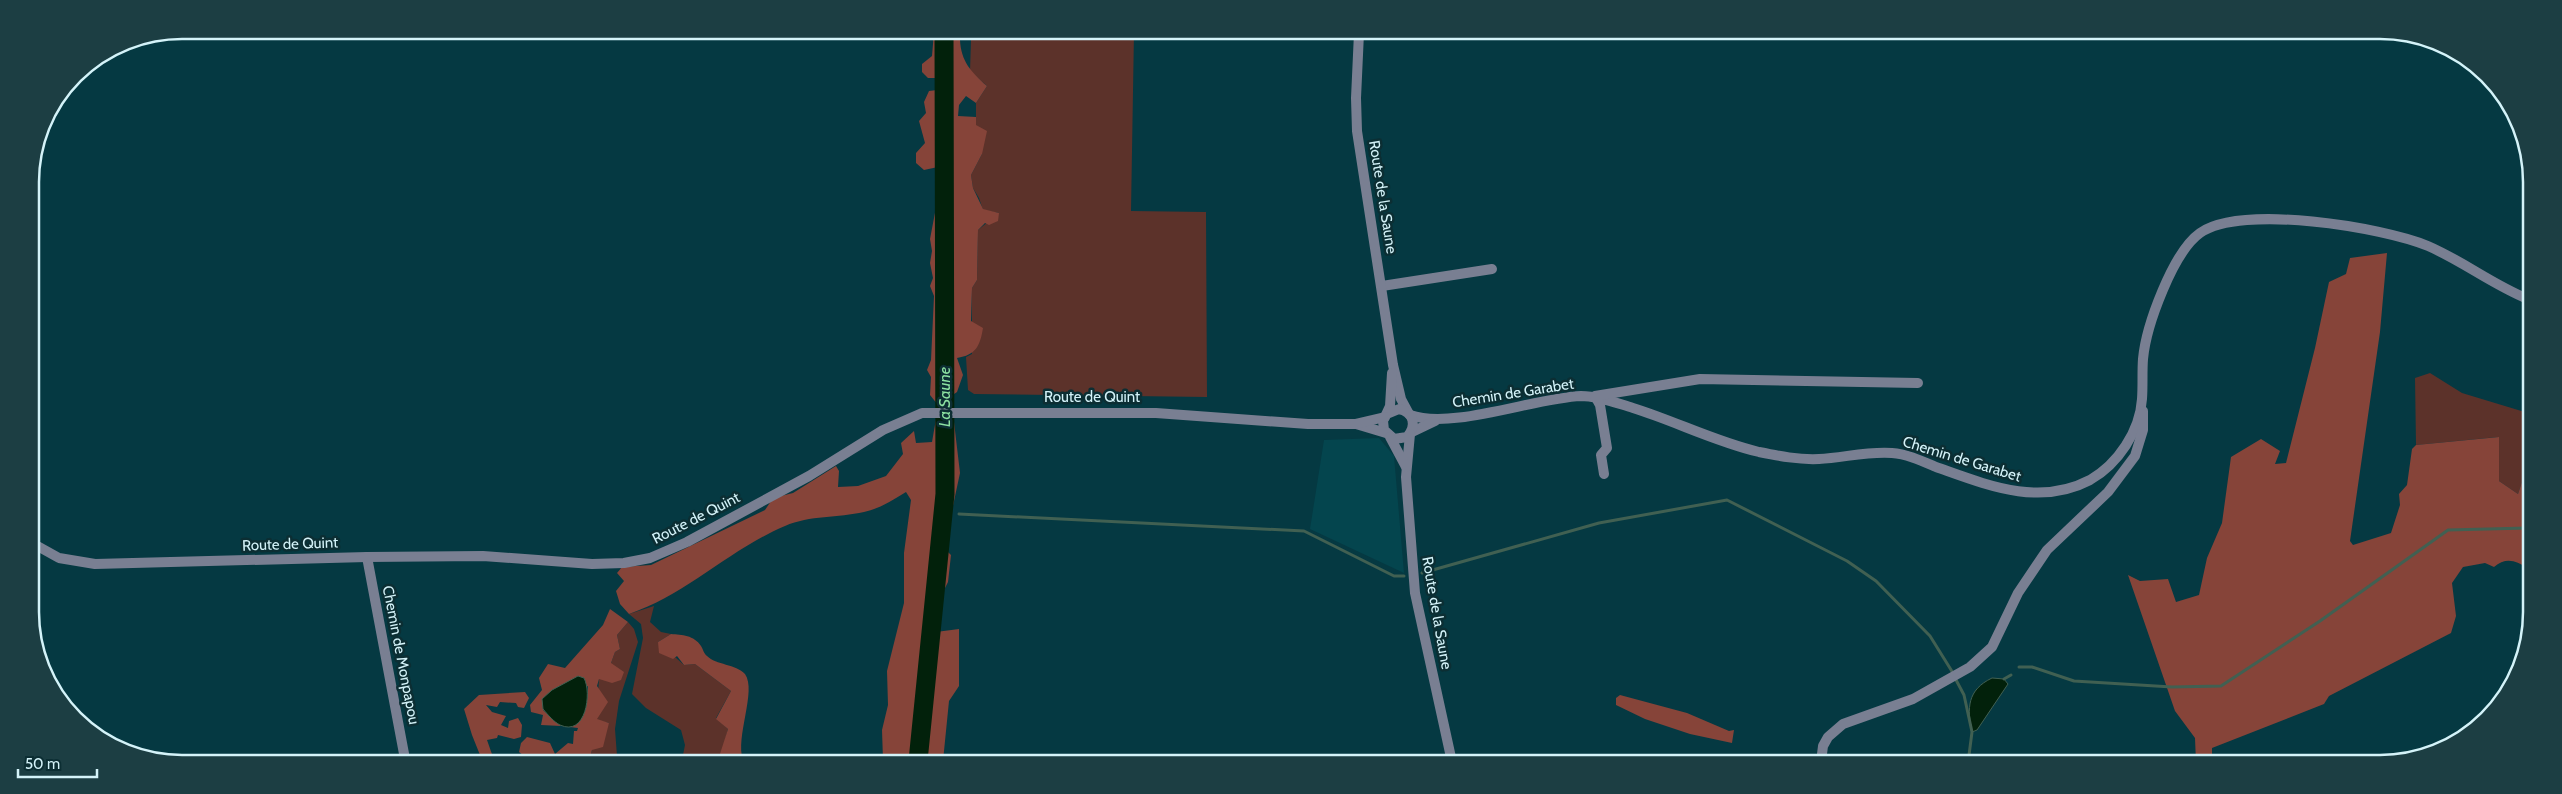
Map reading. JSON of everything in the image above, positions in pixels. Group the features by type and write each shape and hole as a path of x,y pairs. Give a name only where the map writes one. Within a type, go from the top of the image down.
{"street":[{"name":"Route de la Saune","path":"1359,39 1356,120 1393,365 1401,399 1409,414"},
{"name":"Chemin de Garabet","path":"1595,396 1664,418 1754,451 1795,458 1819,459 1876,453 1902,454 2008,490 2040,494 2072,487 2102,472 2121,452 2128,441 2142,402 2143,358 2146,338 2164,287 2188,245 2201,232 2218,225 2268,220 2313,222 2413,240 2446,255 2495,284 2523,297"},
{"path":"1382,286 1492,269"},
{"name":"Route de la Saune","path":"1386,415 1390,406 1393,365"},
{"name":"Chemin de Garabet","path":"1411,433 1436,420 1559,399 1595,396 1700,379 1918,383"},
{"path":"1595,396 1600,405 1607,448 1600,454 1604,474"},
{"path":"1822,755 1823,746 1828,737 1843,724 1913,698 1970,667 1992,647 2018,593 2036,563 2069,527 2108,492 2135,456 2143,430 2142,402"},
{"path":"1399,409 1409,414 1414,423 1411,433 1401,440 1388,435 1383,425 1386,415 1399,409"},
{"name":"Route de Quint","path":"39,547 59,558 95,564 368,557 514,557 604,564 640,561 661,554 707,531 808,476 897,423 917,414 930,412 1156,413 1294,424 1355,424 1386,415"},
{"name":"Chemin de Garabet","path":"1409,414 1436,420"},
{"name":"Route de Quint","path":"1355,424 1388,435"},
{"name":"Route de la Saune","path":"1411,433 1406,467 1415,593 1450,755"},
{"name":"Route de la Saune","path":"1388,435 1406,467"},
{"name":"Chemin de Monpapou","path":"368,557 404,755"}],"shaded area":[{"path":"933,39 975,39 960,40 962,54 968,66 987,86 976,103 966,96 959,105 958,116 976,117 976,125 987,131 982,154 971,175 973,188 983,209 999,213 998,221 989,225 985,223 978,230 977,280 972,288 971,321 983,328 980,340 973,352 957,358 963,375 957,392 938,405 930,395 931,377 927,370 931,360 934,296 930,286 933,278 930,263 932,251 930,239 938,197 938,167 924,170 916,163 916,153 925,143 919,121 926,113 924,102 929,91 937,90 938,78 928,78 922,72 922,64 932,56"},
{"path":"1134,39 1131,211 1206,212 1207,397 974,394 968,390 966,357 972,354 972,288 977,280 978,230 999,213 983,210 973,188 971,175 982,154 976,125 976,103 987,86 970,71 971,40"},
{"path":"2387,253 2380,332 2350,541 2353,545 2391,533 2400,505 2399,494 2407,485 2412,449 2416,445 2499,437 2499,481 2518,494 2523,479 2523,566 2506,561 2494,567 2485,563 2463,567 2452,583 2456,616 2451,633 2329,696 2324,704 2212,748 2212,755 2196,755 2195,738 2175,711 2128,575 2140,581 2168,579 2176,602 2199,595 2207,558 2222,523 2231,457 2261,439 2280,451 2275,464 2286,463 2315,348 2329,282 2346,274 2350,258"},
{"path":"2430,373 2462,393 2523,411 2523,479 2518,494 2499,481 2498,437 2416,445 2415,378"},
{"path":"936,419 954,422 960,473 944,548 951,555 948,582 937,604 936,632 959,629 959,686 949,701 944,755 883,755 882,730 888,705 887,671 904,603 904,553 911,500 906,492 870,511 814,518 785,526 745,547 689,584 650,606 629,614 620,604 616,591 624,581 617,573 622,567 651,565 765,510 773,498 793,493 836,466 839,471 838,487 858,486 886,476 903,454 901,443 914,431 916,443 932,442"},
{"path":"1379,438 1394,456 1404,573 1310,529 1324,440"},
{"path":"654,606 650,622 661,632 671,634 658,642 684,665 695,664 731,691 716,718 728,729 721,755 683,755 685,745 681,730 646,708 632,694 643,638 641,624 629,614"},
{"path":"610,609 628,622 617,635 620,649 615,652 611,663 624,672 621,680 612,683 599,679 597,686 608,702 597,719 609,723 603,747 592,750 590,755 523,755 519,752 521,743 527,737 550,743 555,754 568,743 573,744 574,731 577,731 578,728 570,727 583,715 588,686 543,710 561,726 541,725 543,715 531,712 530,705 542,690 539,678 548,664 565,668 603,625"},
{"path":"628,622 634,629 638,642 619,701 615,729 617,755 590,755 609,723 596,720 599,679 611,663 615,652 620,649 617,635"},
{"path":"671,634 683,635 698,642 705,654 711,659 737,668 745,674 749,691 742,739 742,755 720,755 728,729 716,719 731,691 695,664 684,665 677,656 673,659 659,653 658,642"},
{"path":"578,676 584,678 586,685 587,703 585,712 576,725 569,727 560,725 543,709 542,699 552,690"},
{"path":"1992,678 2004,679 2008,684 1977,730 1972,732 1970,708 1973,694"},
{"path":"525,692 529,698 524,708 518,707 516,703 500,702 497,707 486,705 492,712 506,716 501,725 508,728 509,721 518,718 522,725 521,737 514,739 498,735 497,738 487,740 492,755 480,755 464,709 479,695"},
{"path":"1620,695 1687,713 1729,731 1734,730 1732,743 1690,734 1645,719 1616,705 1616,698"}],"waterway":[{"name":"La Saune","path":"919,755 945,494 944,39"},
{"path":"1422,573 1599,523 1727,500 1847,561 1876,581 1930,636 1953,673"},
{"path":"959,514 1304,531 1394,576 1404,576"},
{"path":"2019,667 2032,667 2074,681 2172,687 2221,686 2320,621 2448,530 2523,528"},
{"path":"2004,679 2011,675"},
{"path":"1955,678 1964,695 1972,732 1969,755"}]}
